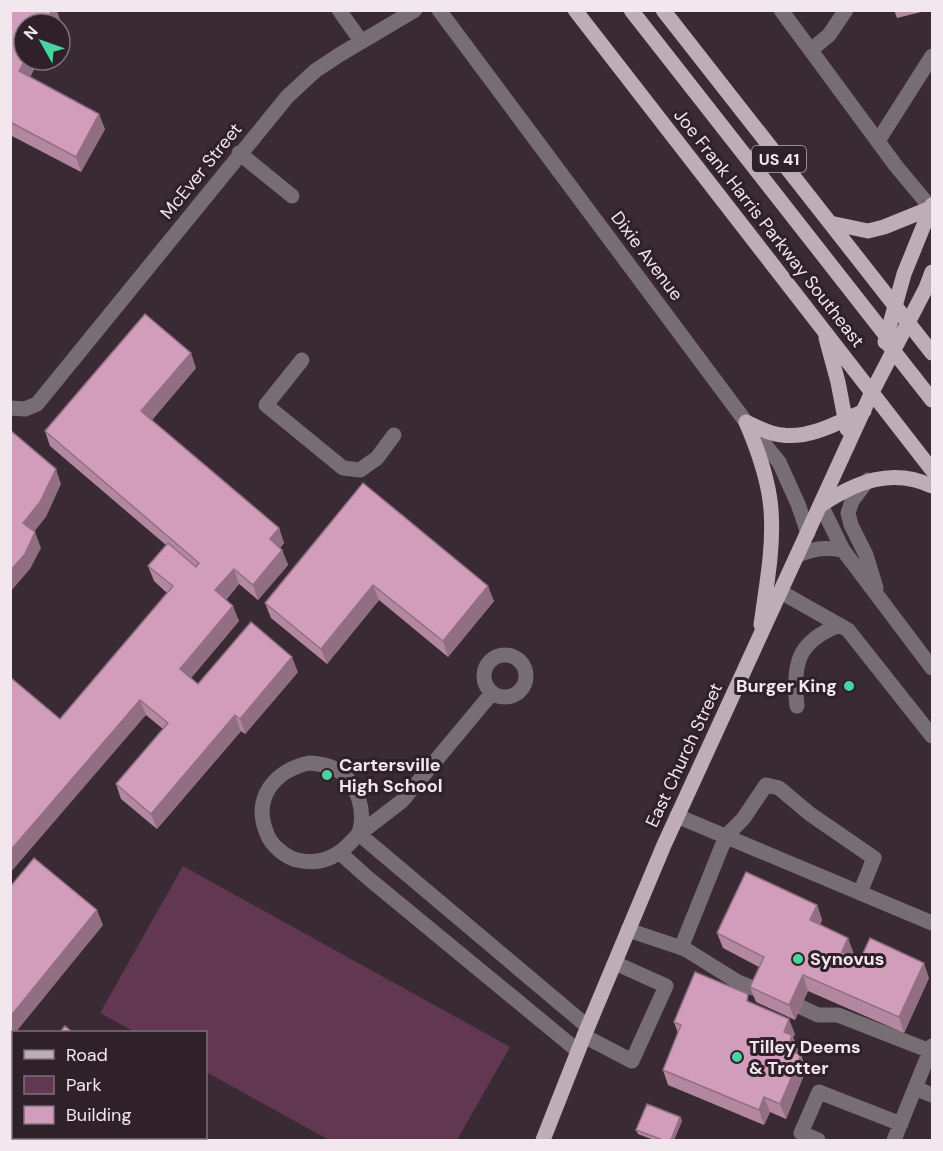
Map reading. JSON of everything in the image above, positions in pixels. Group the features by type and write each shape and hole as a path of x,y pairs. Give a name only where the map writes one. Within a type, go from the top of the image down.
{"main road":[{"name":"Joe Frank Harris Parkway Southeast","path":"575,10 933,470"},
{"path":"631,10 933,400"},
{"name":"US 41","path":"663,10 907,323 933,353"},
{"path":"830,223 868,231 884,227 932,206"},
{"name":"East Church Street","path":"543,1140 583,1038 677,816 872,392 890,344 895,307 904,274 932,206"},
{"name":"East Church Street","path":"890,344 907,323 933,272"},
{"path":"823,330 833,360 849,443"},
{"path":"746,422 767,431 792,436 809,433 864,411"},
{"path":"746,422 768,487 771,512 768,571 759,640"},
{"path":"821,505 845,490 868,480 892,476 909,477 933,486"}],"street":[{"path":"339,10 361,41"},
{"name":"McEver Street","path":"10,408 25,409 37,404 239,153 300,84 315,71 361,41 415,10"},
{"name":"Dixie Avenue","path":"439,10 746,422 779,462 808,533"},
{"path":"781,10 878,141 932,206"},
{"path":"810,50 829,35 846,10"},
{"path":"878,141 933,56"},
{"path":"239,153 292,196"},
{"path":"302,360 266,405 343,468 360,470 377,458 394,435"},
{"path":"868,480 858,491 848,513 851,525 866,555 878,597"},
{"path":"821,505 843,550 933,668"},
{"path":"798,555 813,548 826,547 843,550"},
{"path":"781,592 848,630 933,736"},
{"path":"797,706 795,684 798,663 808,643 823,632 840,625"},
{"path":"359,834 361,811 358,795 351,782 339,771 324,765 309,763 293,767 280,775 269,788 263,803 262,820 268,836 278,849 292,859 309,862 325,861 340,853 359,834 402,801 492,693"},
{"path":"681,948 726,836 743,819 766,785 779,788 810,814 874,858 860,893"},
{"path":"677,816 933,923"},
{"path":"359,834 583,1038"},
{"path":"340,853 368,878 583,1038 632,1061 666,986 615,963"},
{"path":"628,930 681,948 738,982 761,991"},
{"path":"801,1007 818,1015 838,1015 932,1049 894,1140"},
{"path":"915,1088 933,1095"},
{"path":"819,1140 801,1133 819,1092 901,1124"}],"green space":[{"path":"183,866 510,1047 457,1140 329,1140 207,1073 207,1031 133,1031 100,1013"},
{"path":"10,1094 12,1095 12,1139 68,1140 11,1140"}],"building":[{"path":"10,10 52,10 51,12 12,12 12,72 21,72 99,114 76,157 10,122"},
{"path":"145,314 191,353 141,411 279,528 270,539 282,550 253,585 234,569 215,590 233,606 180,669 198,684 251,622 292,657 240,719 235,715 151,814 116,784 168,723 140,700 10,851 10,677 60,719 173,586 148,566 168,543 196,567 199,563 45,431"},
{"path":"10,430 56,469 40,502 23,523 35,532 25,554 10,571"},
{"path":"363,483 488,586 443,641 373,585 321,649 265,603"},
{"path":"34,858 97,910 10,1017 10,887"},
{"name":"Synovus","path":"746,872 817,905 810,920 848,938 842,952 860,960 870,938 924,963 899,1017 803,975 789,1005 750,987 764,957 717,933"},
{"name":"Tilley Deems & Trotter","path":"695,972 748,994 747,1001 789,1019 784,1032 792,1035 787,1049 801,1055 780,1104 764,1097 759,1110 663,1070 681,1025 674,1022"},
{"path":"65,1026 71,1031 61,1031"},
{"path":"647,1104 680,1117 671,1140 663,1140 636,1130"},
{"path":"146,1139 184,1139 183,1140"}],"place":[{"name":"Burger King","path":"849,686"},
{"name":"Cartersville High School","path":"327,775"},
{"name":"Synovus","path":"798,959"},
{"name":"Tilley Deems & Trotter","path":"737,1057"}]}
